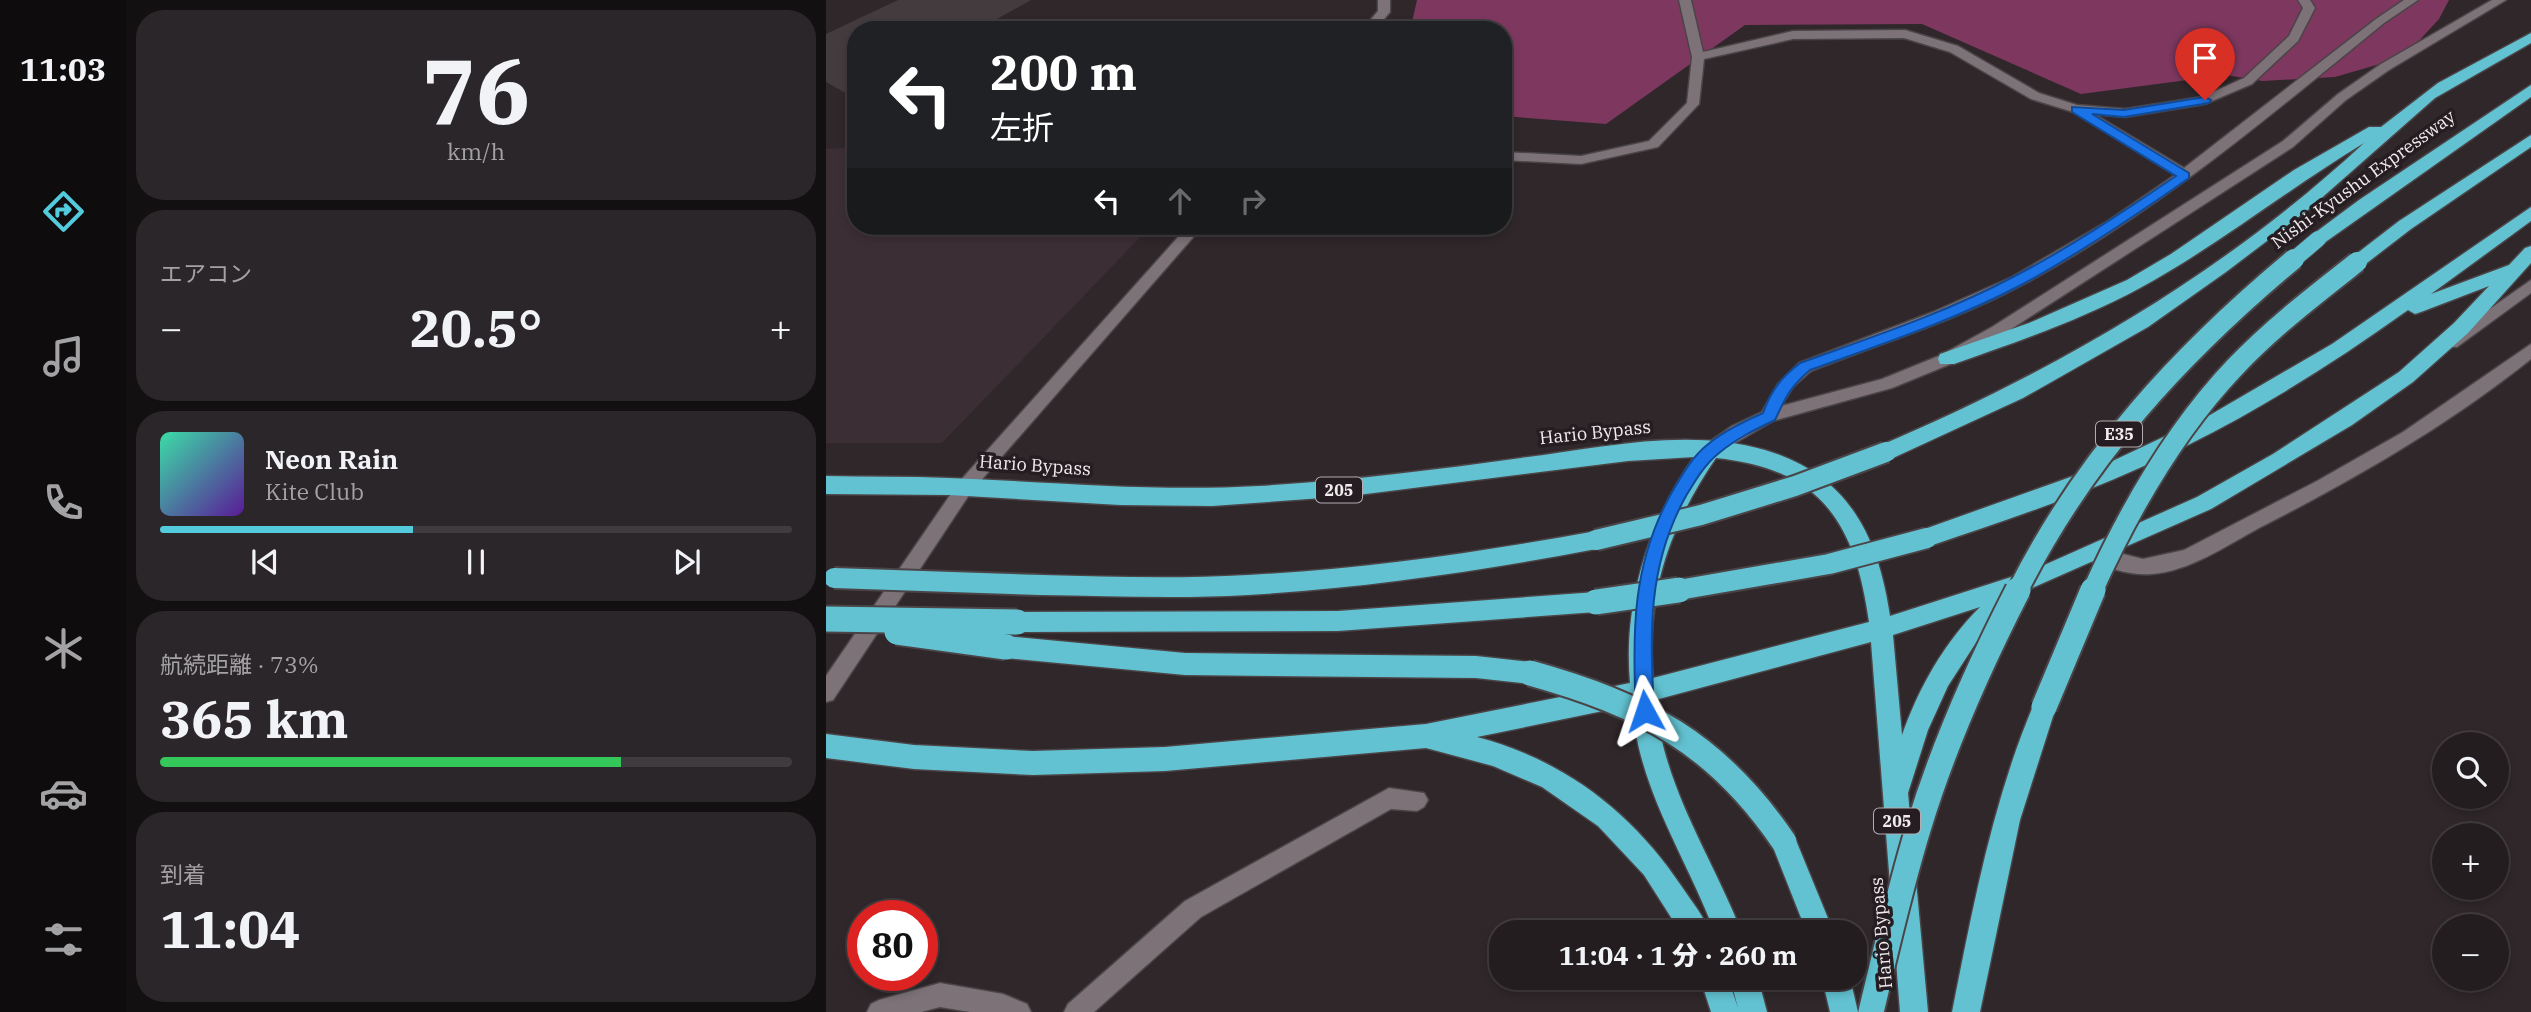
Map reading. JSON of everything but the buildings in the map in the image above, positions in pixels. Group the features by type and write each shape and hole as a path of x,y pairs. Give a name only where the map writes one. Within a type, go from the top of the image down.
{"highway":[{"path":"1947,359 2036,328 2133,284 2177,258 2300,174 2491,58 2531,37"},
{"name":"Nishi-Kyushu Expressway","path":"1871,1012 1927,799 1993,634 2063,511 2148,396 2259,288 2365,204 2531,90"},
{"path":"830,578 1195,587 1339,578 1476,562 1596,540 1714,511 1795,486 1886,452 1955,423 2020,391 2154,312 2218,269 2329,184 2417,104"},
{"path":"1966,1012 2005,825 2028,746 2073,635 2126,526 2188,426 2219,385 2259,344 2357,262 2405,225 2531,140"},
{"path":"2356,339 2531,213"},
{"path":"826,746 914,757 1033,763 1165,759 1426,736 1507,722 1643,692 1881,629 2038,578 2204,503 2270,466 2406,377 2461,328 2524,265 2531,252"},
{"path":"826,620 1338,621 1596,602 1728,583 1829,564 1927,538 2024,506 2121,469 2217,422 2408,309 2524,265"},
{"path":"1711,450 1690,475 1657,541 1647,578 1641,639 1643,692 1650,749 1670,809 1712,890 1724,920"},
{"name":"Hario Bypass","path":"826,485 965,486 1072,495 1210,497 1355,489 1639,451 1711,450 1752,456 1785,466 1818,486 1842,509 1861,535 1874,576 1881,629 1914,1012"},
{"path":"1896,802 1909,746 1946,666 1970,631 1994,606 2038,578"},
{"path":"826,620 1006,647 1185,664 1476,667 1530,673 1580,686 1615,699 1668,726 1710,757 1749,793 1784,842 1816,920"},
{"path":"1426,736 1494,754 1551,778 1607,817 1653,866 1688,920"},
{"path":"1718,990 1725,1012"},
{"path":"1747,990 1753,1012"},
{"path":"1839,990 1844,1012"}],"street":[{"path":"1376,21 1384,12 1384,0"},
{"path":"1512,156 1581,160 1653,144 1693,104 1698,57 1685,0"},
{"path":"1698,57 1793,35 1905,34 1954,49 2035,96 2076,109 2124,113 2205,100 2248,81 2294,38 2309,8 2304,0"},
{"path":"1769,416 1775,399 1787,382 1805,367 1944,316 2018,281 2127,215 2185,175 2380,21 2412,0"},
{"path":"1711,450 1738,430 1769,416 1886,384 1947,359 1997,331 2288,144 2342,97 2385,67 2500,0"},
{"path":"2076,109 2185,175"},
{"path":"826,693 965,486 1188,235"},
{"path":"2406,377 2531,285"},
{"path":"2092,554 2129,567 2161,567 2190,556 2385,454 2499,377 2531,350"},
{"path":"1076,1012 1193,909 1389,798 1416,800"},
{"path":"879,1012 940,995 1003,1006 1019,1012"}],"shaded area":[{"path":"1417,0 2449,0 2439,19 2404,57 2335,77 2263,81 2226,75 2081,94 1922,24 1745,25 1606,124 1512,117 1512,21 1412,21"},
{"path":"847,148 847,235 1142,235 942,443 826,443 826,149"}],"route":[{"path":"1645,711 1641,639 1647,578 1657,541 1672,506 1690,475 1711,450 1738,430 1769,416 1775,399 1787,382 1805,367 1944,316 2018,281 2127,215 2185,175 2076,109 2124,113 2205,100"}]}
